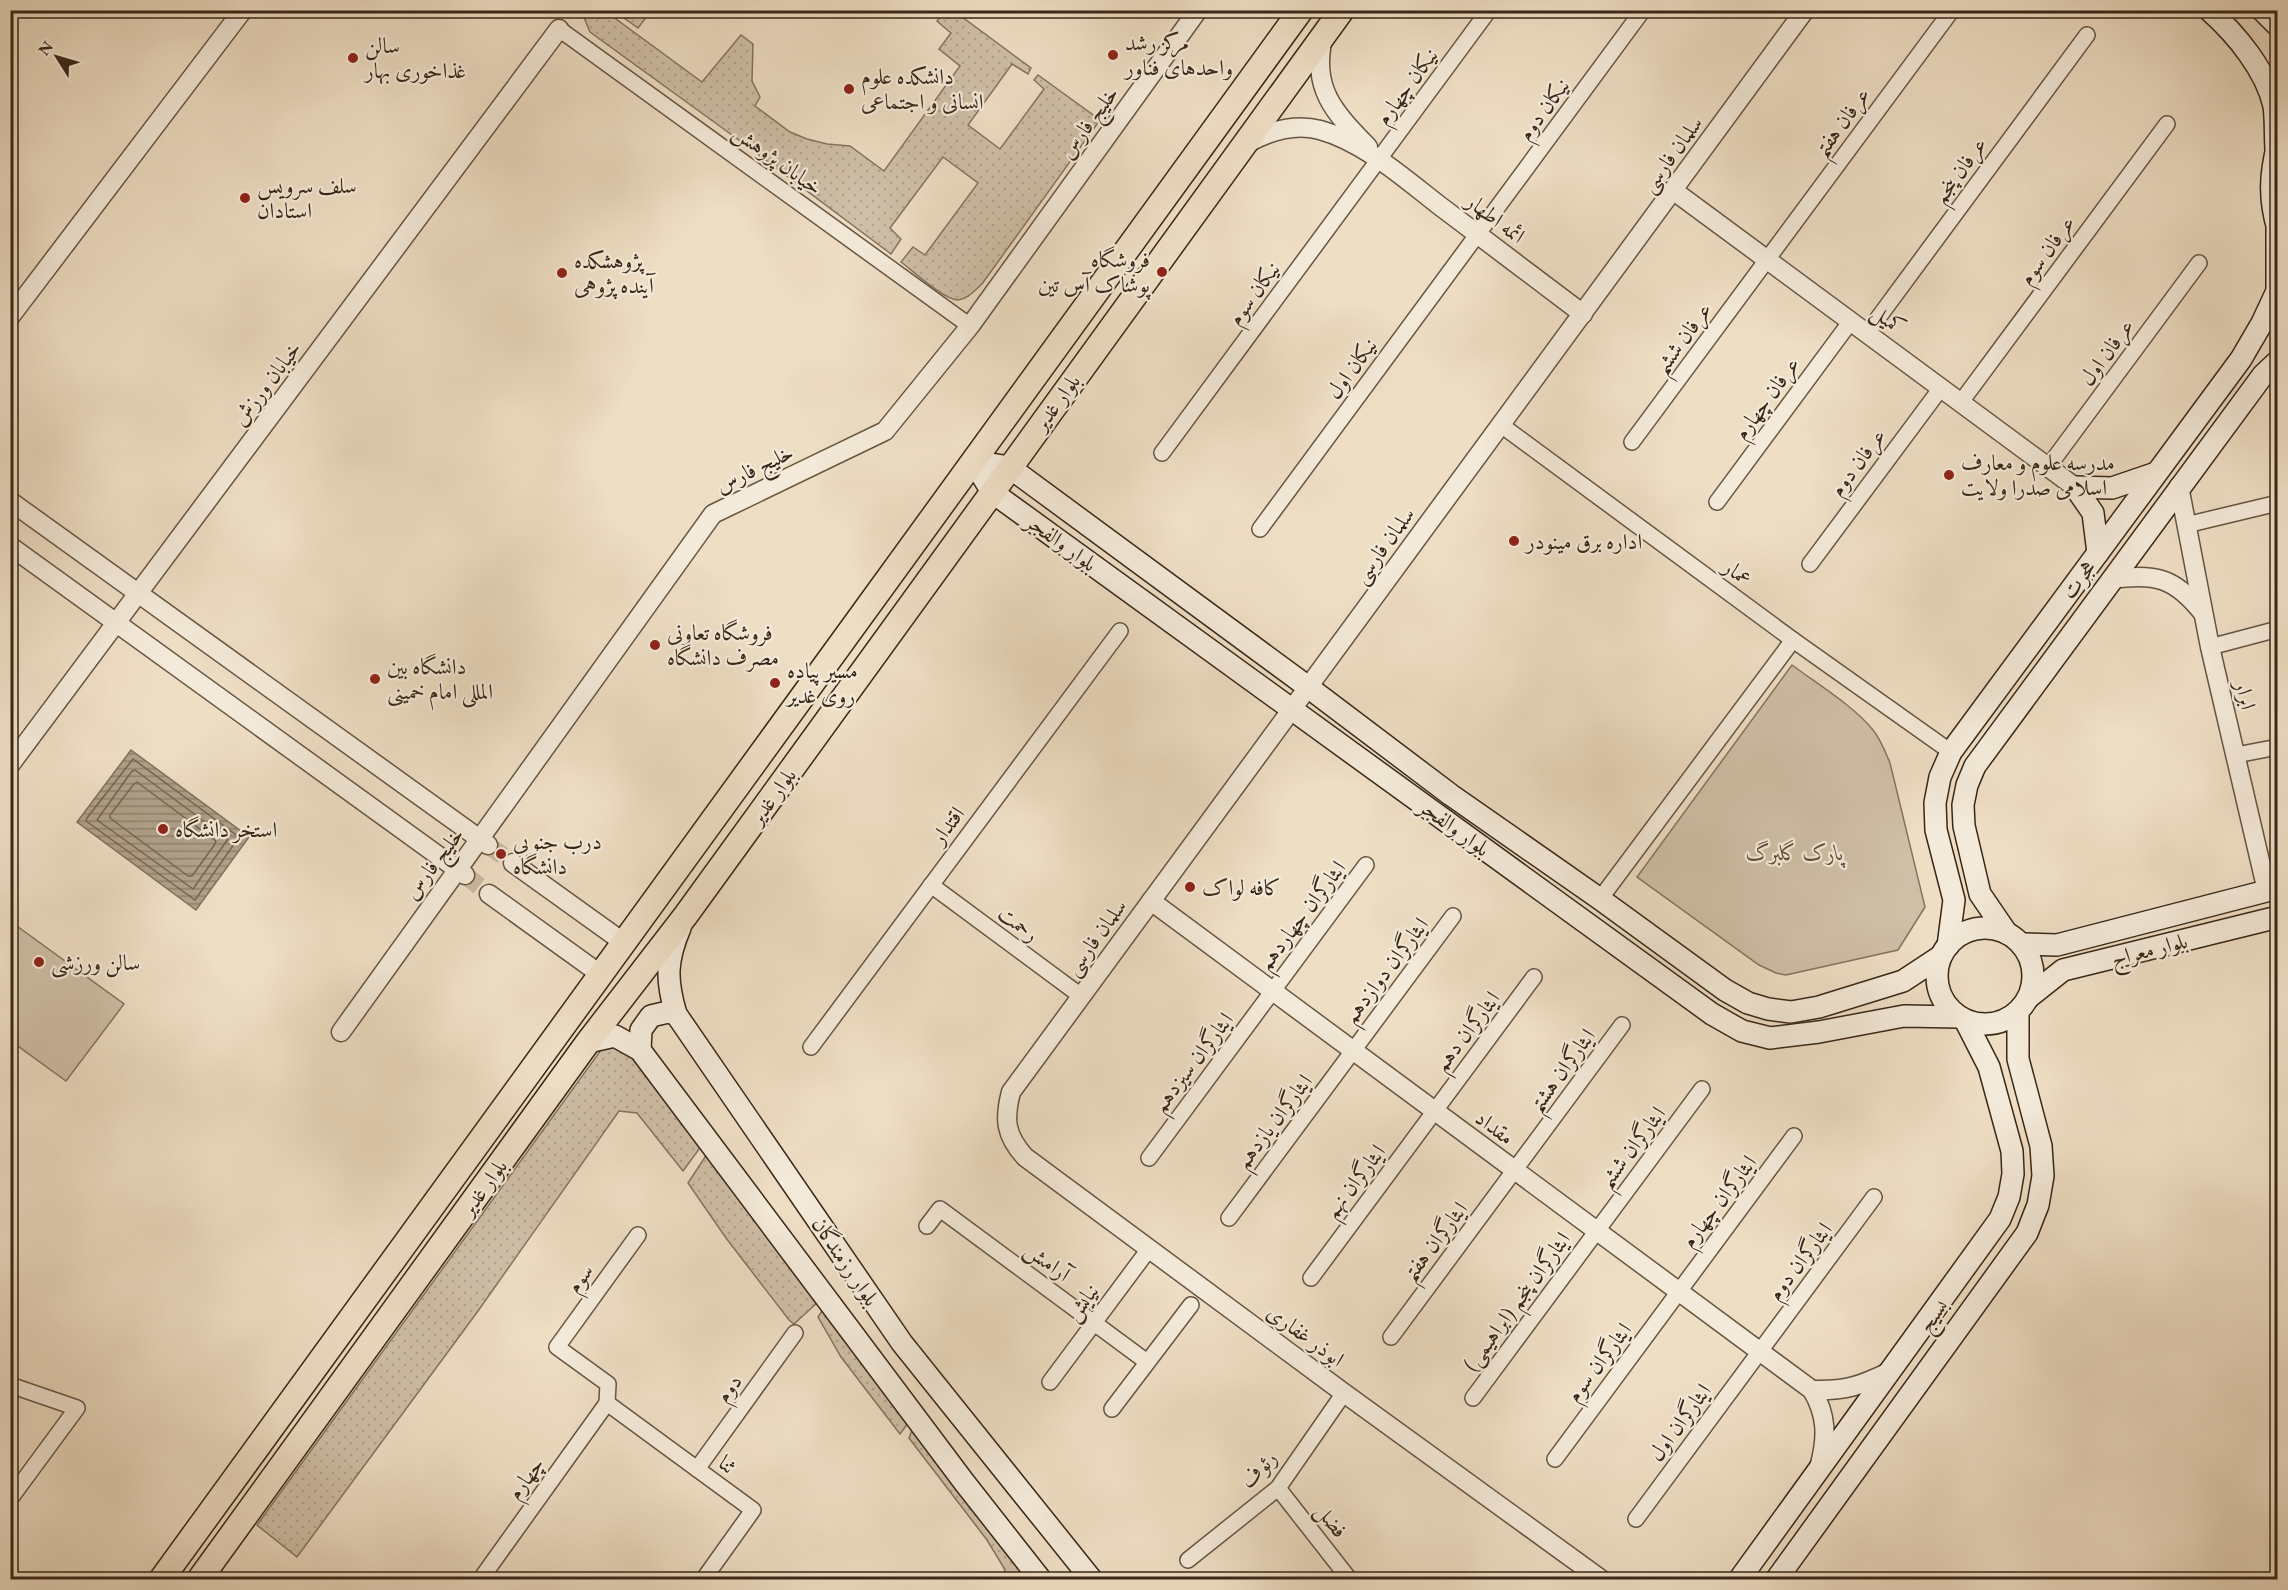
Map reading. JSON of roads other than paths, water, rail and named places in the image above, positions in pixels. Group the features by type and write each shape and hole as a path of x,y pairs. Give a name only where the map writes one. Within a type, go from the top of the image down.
{"main road":[{"name":"بلوار غدیر","path":"161,1580 622,942 1301,10"},
{"name":"بلوار غدیر","path":"199,1580 588,1042 686,915 1342,10"},
{"name":"هجرت","path":"1944,951 1954,900 1936,830 1935,803 1941,777 1951,752 2241,359 2277,291 2277,229 2271,202 2270,175 2277,146 2274,106 2258,68 2228,27 2209,10"},
{"path":"2262,10 2277,26"},
{"name":"هجرت","path":"2014,938 1980,894 1964,826 1965,795 1975,766 2179,486 2263,375 2277,360"},
{"path":"973,461 1009,467"},
{"path":"973,461 992,492"},
{"name":"بلوار والفجر","path":"1009,467 1308,687 1450,795 1600,899 1725,990 1748,1003 1791,1012 1819,1007 1903,981 1944,951"},
{"path":"2075,486 2112,488 2156,473"},
{"path":"2075,486 2092,513 2098,553"},
{"name":"بلوار والفجر","path":"992,492 1712,1014 1742,1030 1770,1038 1819,1032 1904,1016 1962,1019"},
{"path":"1951,752 1975,766"},
{"name":"بلوار معراج","path":"2014,938 2057,945 2272,889"},
{"name":"بلوار رزمندگان","path":"686,915 674,944 668,970 669,991 676,1014 902,1343 1092,1580"},
{"name":"بلوار معراج","path":"2024,1005 2063,970 2277,921"},
{"path":"1991,928 2014,938 2031,960 2034,979 2024,1005 2002,1022 1983,1025 1962,1019 1943,1001 1937,979 1944,951 1960,935 1975,929 1991,928"},
{"name":"بسیج","path":"1776,1580 2027,1233 2038,1205 2043,1176 2041,1146 2018,1059 2024,1005"},
{"path":"640,1050 641,1030 651,1016 659,1012 676,1014"},
{"name":"بسیج","path":"1739,1580 1986,1240 2000,1219 2009,1197 2013,1174 2012,1151 1989,1066 1962,1019"},
{"name":"بلوار رزمندگان","path":"588,1042 615,1036 640,1050 964,1482 1041,1580"},
{"path":"277,1420 302,1438"}],"street":[{"path":"10,317 243,10"},
{"name":"خلیج فارس","path":"341,1032 484,842 713,514 885,431 970,326 1198,10"},
{"name":"نیکان چهارم","path":"1379,159 1489,10"},
{"name":"نیکان دوم","path":"1478,234 1644,10"},
{"name":"سلمان فارسی","path":"1006,1111 1011,1092 1805,10"},
{"name":"عرفان هفتم","path":"1767,260 1952,10"},
{"name":"خیابان پژوهش","path":"559,29 970,326"},
{"name":"خیابان ورزش","path":"10,765 559,29"},
{"name":"ائمه اطهار","path":"1324,34 1320,53 1320,73 1324,91 1333,108 1379,159"},
{"name":"عرفان پنجم","path":"1867,333 2087,35"},
{"name":"عرفان سوم","path":"1961,402 2167,124"},
{"name":"ائمه اطهار","path":"1243,146 1270,132 1300,127 1320,130 1339,137 1379,159 1583,314"},
{"name":"نیکان سوم","path":"1162,453 1379,159"},
{"name":"کمیل","path":"1674,191 2075,486"},
{"name":"نیکان اول","path":"1260,529 1478,234"},
{"name":"عرفان ششم","path":"1632,442 1767,260"},
{"name":"عرفان اول","path":"2048,467 2199,263"},
{"name":"عرفان چهارم","path":"1717,502 1851,321"},
{"name":"عرفان دوم","path":"1810,564 1941,388"},
{"name":"عمار","path":"1502,425 1793,640 1951,752"},
{"name":"ابرار","path":"2179,486 2210,647 2272,889"},
{"path":"10,501 484,842"},
{"path":"2186,525 2277,503"},
{"path":"10,546 461,873"},
{"path":"2113,579 2140,575 2166,581 2188,595 2205,615"},
{"path":"2210,647 2277,629"},
{"name":"اقتدار","path":"811,1047 1120,631"},
{"path":"1600,899 1793,640"},
{"path":"2236,755 2277,747"},
{"path":"513,863 622,942"},
{"name":"ایثارگران چهاردهم","path":"1272,992 1366,865"},
{"name":"رحمت","path":"931,885 1081,996"},
{"path":"489,894 600,974"},
{"name":"مقداد","path":"1151,901 1812,1390"},
{"name":"ایثارگران دوازدهم","path":"1353,1051 1453,916"},
{"name":"ایثارگران دهم","path":"1434,1112 1534,976"},
{"name":"ایثارگران سیزدهم","path":"1149,1158 1272,992"},
{"name":"ایثارگران هشتم","path":"1514,1171 1622,1025"},
{"name":"ایثارگران یازدهم","path":"1229,1218 1353,1051"},
{"name":"ایثارگران ششم","path":"1596,1231 1702,1089"},
{"name":"ابوذر غفاری","path":"1006,1111 1008,1127 1014,1144 1025,1157 1602,1580"},
{"name":"ایثارگران نهم","path":"1311,1278 1434,1112"},
{"name":"ایثارگران چهارم","path":"1678,1292 1794,1136"},
{"name":"ایثارگران هفتم","path":"1391,1337 1514,1171"},
{"name":"ایثارگران دوم","path":"1759,1352 1874,1197"},
{"name":"آرامش","path":"927,1226 940,1209 1147,1362"},
{"name":"ایثارگران پنجم (ابراهیمی)","path":"1473,1398 1596,1231"},
{"name":"سوم","path":"607,1403 608,1384 557,1347 638,1235"},
{"name":"نیایش","path":"1050,1382 1149,1249"},
{"name":"ایثارگران سوم","path":"1554,1459 1678,1292"},
{"path":"1112,1409 1191,1305"},
{"name":"دوم","path":"697,1469 795,1333"},
{"name":"ایثارگران اول","path":"1636,1519 1759,1352"},
{"path":"1818,1472 1826,1442 1825,1421 1812,1390 1840,1390 1870,1381 1891,1371"},
{"path":"10,1385 77,1408 10,1499"},
{"name":"رئوف","path":"1188,1560 1278,1488 1344,1393"},
{"name":"ثنا","path":"607,1403 753,1510 703,1580"},
{"name":"چهارم","path":"480,1580 607,1403"},
{"name":"فضل","path":"1278,1488 1350,1580"}],"water":[{"name":"استخر دانشگاه","path":"131,750 249,837 196,910 77,822"}],"tunnel":[{"path":"488,845 513,863"},
{"path":"465,875 489,894"}],"place":[{"name":"مرکز رشد واحدهای فناور","path":"1113,55"},
{"name":"سالن غذاخوری بهار","path":"353,58"},
{"name":"دانشکده علوم انسانی و اجتماعی","path":"849,89"},
{"name":"سلف سرویس استادان","path":"245,198"},
{"name":"فروشگاه پوشاک آس تین","path":"1162,272"},
{"name":"پژوهشکده آینده پژوهی","path":"562,273"},
{"name":"مدرسه علوم و معارف اسلامی صدرا ولایت","path":"1949,475"},
{"name":"اداره برق مینودر","path":"1514,541"},
{"name":"فروشگاه تعاونی مصرف دانشگاه","path":"655,645"},
{"name":"دانشگاه بین المللی امام خمینی","path":"375,679"},
{"name":"مسیر پیاده روی غدیر","path":"775,683"},
{"name":"استخر دانشگاه","path":"163,829"},
{"name":"درب جنوبی دانشگاه","path":"501,854"},
{"name":"کافه لواک","path":"1190,887"},
{"name":"سالن ورزشی","path":"39,962"}],"park label":[{"name":"پارک گلبرگ","path":"1795,852"}]}
